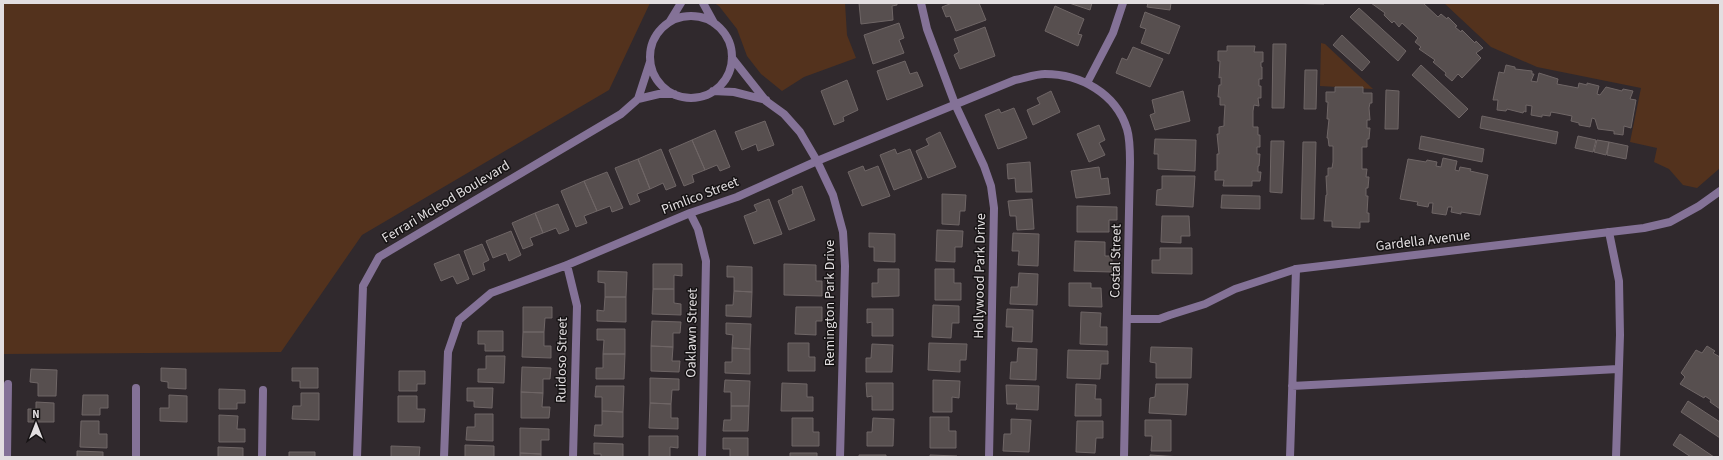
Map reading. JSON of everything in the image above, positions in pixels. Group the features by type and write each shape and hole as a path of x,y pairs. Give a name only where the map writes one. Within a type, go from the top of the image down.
{"street":[{"path":"669,23 681,3"},
{"path":"638,99 659,94 674,94 687,97 700,96 713,91 727,77 732,58 730,45 724,33 715,23 702,3"},
{"name":"Hollywood Park Drive","path":"922,3 927,29 955,104 984,166 991,186 994,208 989,457"},
{"path":"1087,83 1113,33 1123,3"},
{"path":"638,99 650,62 651,49 656,36 664,26 676,19 689,16 702,18 715,23"},
{"name":"Remington Park Drive","path":"732,58 766,101 784,114 800,132 817,161 833,195 843,232 845,266 840,457"},
{"path":"650,62 654,75 663,86 674,94"},
{"name":"Pimlico Street","path":"444,457 448,352 459,320 491,293 567,266 690,213 737,197 817,161 1015,80 1044,74 1069,76 1087,83"},
{"name":"Costal Street","path":"1087,83 1095,87 1109,100 1120,114 1128,134 1130,162 1124,457"},
{"name":"Remington Park Drive","path":"713,91 734,92 766,101"},
{"name":"Ferrari Mcleod Boulevard","path":"357,457 363,286 379,257 621,114 638,99"},
{"name":"Gardella Avenue","path":"1127,319 1159,319 1205,304 1242,286 1296,269 1644,228 1670,222 1699,206 1720,191"},
{"name":"Oaklawn Street","path":"690,213 698,229 706,261 702,457"},
{"path":"1609,232 1619,281 1620,335 1616,457"},
{"name":"Ruidoso Street","path":"567,266 577,306 573,457"},
{"path":"1290,457 1296,269"},
{"path":"1292,386 1618,369"},
{"path":"6,457 8,384"},
{"path":"136,388 136,457"},
{"path":"262,457 263,390"}],"shaded area":[{"path":"3,3 650,3 609,90 362,235 281,352 3,354"},
{"path":"714,3 845,3 847,35 856,58 804,77 782,91 761,74 747,56 737,29 719,6"},
{"path":"1444,3 1720,3 1720,168 1697,188 1683,185 1669,169 1654,162 1657,148 1630,142 1641,88 1537,67 1491,47"},
{"path":"1321,43 1325,44 1373,89 1320,86"}],"building":[{"path":"859,3 897,3 897,5 892,6 893,20 861,24"},
{"path":"952,3 979,3 986,20 956,31 950,16 946,17 942,7"},
{"path":"1069,3 1092,3 1090,10"},
{"path":"1148,3 1171,3 1170,10 1147,7"},
{"path":"1280,3 1324,3 1324,4"},
{"path":"1371,3 1423,3 1438,17 1441,14 1447,19 1448,17 1457,26 1455,27 1461,32 1462,30 1475,43 1476,41 1483,48 1476,53 1481,58 1462,78 1458,74 1452,81 1445,75 1446,73 1433,62 1435,60 1419,49 1421,47 1415,42 1418,38 1414,34 1402,23 1399,27 1394,21 1392,23 1384,15 1385,13"},
{"path":"1055,6 1084,19 1078,34 1082,35 1078,46 1045,31"},
{"path":"1359,8 1406,51 1398,61 1350,17"},
{"path":"1145,12 1180,26 1169,54 1141,43 1146,29 1140,27"},
{"path":"899,23 904,38 899,40 904,53 873,64 864,35"},
{"path":"985,27 995,56 960,69 954,55 959,52 954,39"},
{"path":"1342,35 1370,62 1362,71 1333,45"},
{"path":"1273,44 1286,44 1284,108 1272,108"},
{"path":"1227,46 1255,46 1254,52 1263,52 1263,62 1261,62 1262,79 1259,79 1259,86 1261,86 1261,98 1258,98 1259,106 1254,105 1253,111 1253,127 1258,127 1258,135 1260,135 1260,147 1257,147 1257,154 1260,154 1258,172 1261,172 1260,181 1252,181 1252,186 1223,186 1224,180 1215,180 1215,171 1217,171 1217,154 1219,154 1217,134 1219,134 1219,127 1224,126 1225,105 1220,105 1220,97 1218,97 1221,77 1219,78 1220,61 1218,61 1218,51 1227,51"},
{"path":"1133,47 1163,59 1150,87 1116,73 1122,58 1127,60"},
{"path":"905,61 910,74 917,72 923,86 887,100 877,71"},
{"path":"1421,65 1468,109 1459,118 1412,75"},
{"path":"1506,65 1515,67 1515,69 1532,71 1532,74 1534,74 1531,81 1537,82 1539,73 1558,79 1557,84 1578,88 1579,83 1599,86 1597,94 1600,95 1606,87 1622,91 1623,89 1633,91 1630,99 1636,100 1631,128 1624,126 1623,135 1614,134 1614,131 1598,129 1595,119 1592,118 1590,127 1579,125 1579,123 1571,121 1572,116 1551,112 1550,116 1542,115 1542,117 1531,115 1532,106 1526,105 1526,112 1524,111 1523,113 1507,109 1506,111 1497,110 1498,100 1493,100 1495,90 1499,72 1504,73"},
{"path":"1305,70 1317,70 1316,109 1304,109"},
{"path":"847,80 858,110 843,117 844,121 834,125 821,91"},
{"path":"1335,87 1363,87 1363,93 1372,93 1372,103 1370,103 1369,108 1370,120 1367,120 1367,128 1370,128 1369,139 1367,139 1367,147 1362,147 1362,169 1367,169 1366,177 1369,177 1368,188 1366,188 1366,196 1368,196 1367,213 1369,213 1369,222 1360,222 1360,228 1332,227 1332,221 1324,221 1327,195 1326,176 1328,176 1328,168 1332,168 1333,162 1333,146 1329,146 1327,138 1329,119 1327,119 1328,102 1326,102 1326,92 1335,92"},
{"path":"1386,90 1399,91 1398,129 1385,129"},
{"path":"1051,91 1060,112 1033,125 1027,110 1040,104 1037,98"},
{"path":"1183,91 1190,121 1155,130 1150,115 1155,113 1152,100"},
{"path":"1014,108 1027,138 998,149 985,115 999,109 1001,113"},
{"path":"1482,116 1558,132 1556,144 1480,128"},
{"path":"765,121 774,145 758,151 756,144 742,150 735,132"},
{"path":"1099,125 1105,140 1099,143 1105,155 1089,162 1077,134"},
{"path":"715,130 730,167 720,171 717,165 705,170 692,140"},
{"path":"940,132 956,167 928,178 916,151 929,145 926,139"},
{"path":"1421,136 1484,149 1482,162 1419,149"},
{"path":"1578,136 1596,140 1593,152 1575,148"},
{"path":"1155,139 1196,140 1195,171 1158,169 1158,154 1154,154"},
{"path":"692,140 705,170 692,175 694,182 684,186 669,150"},
{"path":"1597,140 1609,142 1606,155 1594,152"},
{"path":"1271,141 1284,141 1282,193 1270,192"},
{"path":"1303,142 1316,142 1314,219 1301,219"},
{"path":"1609,142 1628,146 1626,159 1607,155"},
{"path":"661,149 676,186 666,190 663,183 650,189 638,159"},
{"path":"895,149 897,154 910,149 922,179 894,190 880,155"},
{"path":"1443,158 1457,161 1455,170 1459,171 1460,167 1488,175 1480,215 1451,212 1452,207 1448,207 1446,215 1432,213 1433,203 1429,203 1428,207 1417,205 1418,202 1400,199 1408,159 1437,162 1436,166 1441,167"},
{"path":"638,159 650,189 637,194 640,201 630,205 615,168"},
{"path":"1030,162 1032,192 1016,192 1015,178 1008,179 1007,164"},
{"path":"863,166 865,171 878,166 890,196 862,206 848,172"},
{"path":"1099,167 1101,179 1108,178 1110,194 1076,198 1071,171"},
{"path":"607,172 623,208 612,212 610,206 597,211 584,181"},
{"path":"1162,176 1195,176 1193,207 1156,205 1157,190 1162,189"},
{"path":"584,181 597,211 584,216 587,223 576,227 561,191"},
{"path":"802,186 815,220 789,230 778,201 793,194 792,190"},
{"path":"942,194 966,195 965,211 960,211 959,225 942,224"},
{"path":"1222,195 1260,196 1260,209 1221,208"},
{"path":"769,199 782,234 754,244 744,216 757,211 754,205"},
{"path":"1032,199 1034,229 1017,230 1016,216 1010,216 1008,201"},
{"path":"558,204 569,230 559,234 556,228 543,233 535,213"},
{"path":"1077,206 1117,207 1117,220 1109,220 1109,232 1077,232"},
{"path":"535,213 543,233 530,238 533,245 523,249 512,223"},
{"path":"1162,216 1189,216 1190,236 1181,236 1181,243 1161,242"},
{"path":"937,230 963,231 962,247 955,247 955,262 936,261"},
{"path":"511,231 521,255 509,261 506,253 493,258 486,241"},
{"path":"869,233 895,234 895,262 874,261 874,247 869,247"},
{"path":"1013,233 1039,234 1038,266 1018,265 1019,251 1012,251"},
{"path":"1075,241 1105,242 1105,256 1112,256 1112,272 1074,271"},
{"path":"482,244 489,260 483,263 485,270 473,275 464,251"},
{"path":"1160,248 1192,248 1192,274 1152,273 1152,260 1160,260"},
{"path":"459,254 469,279 457,284 453,276 441,281 434,264"},
{"path":"653,264 682,264 682,276 674,275 674,289 653,289"},
{"path":"784,264 816,265 816,281 822,281 822,296 784,295"},
{"path":"727,266 752,267 752,292 734,291 734,277 727,277"},
{"path":"878,269 899,269 899,296 872,297 872,283 878,283"},
{"path":"935,269 954,269 954,283 961,283 961,300 935,300"},
{"path":"598,271 627,272 626,297 605,297 605,283 598,282"},
{"path":"1019,273 1038,274 1037,305 1010,304 1011,287 1018,287"},
{"path":"1069,283 1091,283 1091,288 1101,288 1102,307 1069,306"},
{"path":"653,289 674,289 674,303 681,304 681,315 652,314"},
{"path":"734,291 752,292 751,317 726,316 726,305 733,305"},
{"path":"605,297 626,297 626,322 597,321 597,310 604,311"},
{"path":"933,305 959,306 959,323 952,323 951,338 932,337"},
{"path":"523,307 552,307 552,318 545,318 544,332 523,332"},
{"path":"796,307 822,307 822,321 816,321 816,335 795,334"},
{"path":"867,309 893,309 893,336 872,336 872,322 867,323"},
{"path":"1007,309 1033,310 1032,342 1012,341 1013,327 1006,327"},
{"path":"1081,312 1101,313 1100,327 1107,327 1107,345 1080,344"},
{"path":"652,321 681,322 680,333 673,333 673,347 651,346"},
{"path":"726,323 751,324 750,349 732,348 733,335 726,334"},
{"path":"597,329 625,329 625,354 603,354 604,340 597,340"},
{"path":"478,331 503,331 503,351 485,351 485,344 478,344"},
{"path":"523,332 544,332 544,346 551,346 551,358 522,357"},
{"path":"788,343 809,343 809,357 815,357 815,371 788,371"},
{"path":"929,343 967,344 966,360 960,360 960,372 928,370"},
{"path":"872,344 893,345 892,372 866,372 866,358 871,358"},
{"path":"651,346 673,347 672,361 680,361 679,372 651,371"},
{"path":"1707,346 1715,351 1713,353 1720,357 1720,409 1710,402 1711,400 1705,396 1704,398 1680,384 1685,377 1681,373 1696,350 1702,353"},
{"path":"1151,347 1192,348 1191,378 1156,378 1156,363 1150,362"},
{"path":"732,348 750,349 750,374 725,373 725,362 732,362"},
{"path":"1018,348 1037,349 1036,380 1010,379 1011,362 1017,362"},
{"path":"1068,350 1108,351 1108,364 1101,364 1100,379 1067,378"},
{"path":"603,354 625,354 624,379 596,379 596,368 603,368"},
{"path":"486,356 505,356 504,383 478,382 478,369 486,369"},
{"path":"522,367 551,368 550,379 543,379 543,393 521,392"},
{"path":"161,368 186,369 186,389 168,388 168,382 161,381"},
{"path":"292,368 318,368 318,388 300,388 300,381 292,381"},
{"path":"31,369 57,370 56,396 38,396 38,383 30,382"},
{"path":"399,371 425,371 425,384 417,384 417,391 399,391"},
{"path":"650,378 679,379 679,390 672,390 671,404 650,403"},
{"path":"725,380 750,381 749,406 731,406 731,392 724,392"},
{"path":"933,380 960,381 959,398 952,397 952,412 933,412"},
{"path":"782,383 807,384 807,397 813,397 813,411 781,411"},
{"path":"866,383 893,383 893,410 872,410 872,396 867,397"},
{"path":"1076,384 1096,385 1095,399 1101,399 1101,416 1075,416"},
{"path":"1156,384 1188,384 1186,415 1149,413 1150,398 1155,397"},
{"path":"1006,385 1039,386 1038,410 1016,409 1017,404 1007,404"},
{"path":"596,386 624,386 623,412 602,411 602,397 595,397"},
{"path":"467,388 493,388 492,408 474,407 474,401 467,401"},
{"path":"219,389 245,390 245,403 237,403 237,409 219,409"},
{"path":"521,392 543,393 542,407 550,407 549,418 521,418"},
{"path":"301,393 319,393 319,420 292,419 293,406 301,406"},
{"path":"83,395 108,395 108,408 100,408 100,415 82,415"},
{"path":"169,395 187,396 187,422 160,421 160,408 169,408"},
{"path":"398,396 417,396 417,409 425,409 424,422 398,422"},
{"path":"1688,401 1720,422 1720,438 1681,412"},
{"path":"36,402 54,403 54,422 28,422 28,409 36,409"},
{"path":"650,403 671,404 671,418 678,418 678,429 649,428"},
{"path":"731,406 749,406 748,431 723,431 724,420 731,420"},
{"path":"602,411 623,412 623,437 594,436 595,425 602,425"},
{"path":"475,414 493,414 493,441 466,440 467,427 475,427"},
{"path":"219,415 238,416 237,429 245,429 245,442 219,442"},
{"path":"930,417 949,417 949,431 956,431 956,448 930,448"},
{"path":"792,418 813,418 813,432 819,432 819,446 792,446"},
{"path":"873,418 894,419 893,446 867,446 867,432 872,432"},
{"path":"1011,419 1031,420 1029,452 1003,451 1004,434 1011,434"},
{"path":"1145,420 1171,420 1171,451 1151,451 1152,436 1145,436"},
{"path":"81,421 99,421 99,434 107,434 107,448 80,447"},
{"path":"1077,421 1103,421 1103,438 1096,438 1095,453 1076,452"},
{"path":"520,428 549,429 549,440 541,440 541,454 520,453"},
{"path":"1680,434 1714,457 1691,457 1673,445"},
{"path":"649,436 678,436 678,448 670,447 670,457 649,457"},
{"path":"723,438 748,438 748,457 730,457 730,449 723,449"},
{"path":"594,443 623,444 623,457 601,457 601,454 594,454"},
{"path":"465,445 494,446 494,457 465,457"},
{"path":"391,446 420,447 419,457 391,457"},
{"path":"218,447 243,448 243,457 218,457"},
{"path":"77,451 103,452 103,457 77,457"},
{"path":"289,452 315,452 315,457 289,457"},
{"path":"520,453 541,454 541,457 520,457"},
{"path":"790,453 817,453 817,457 790,457"},
{"path":"859,455 886,455 886,457 859,457"},
{"path":"930,455 957,456 957,457 930,457"},
{"path":"1150,455 1182,457 1150,457"}]}
